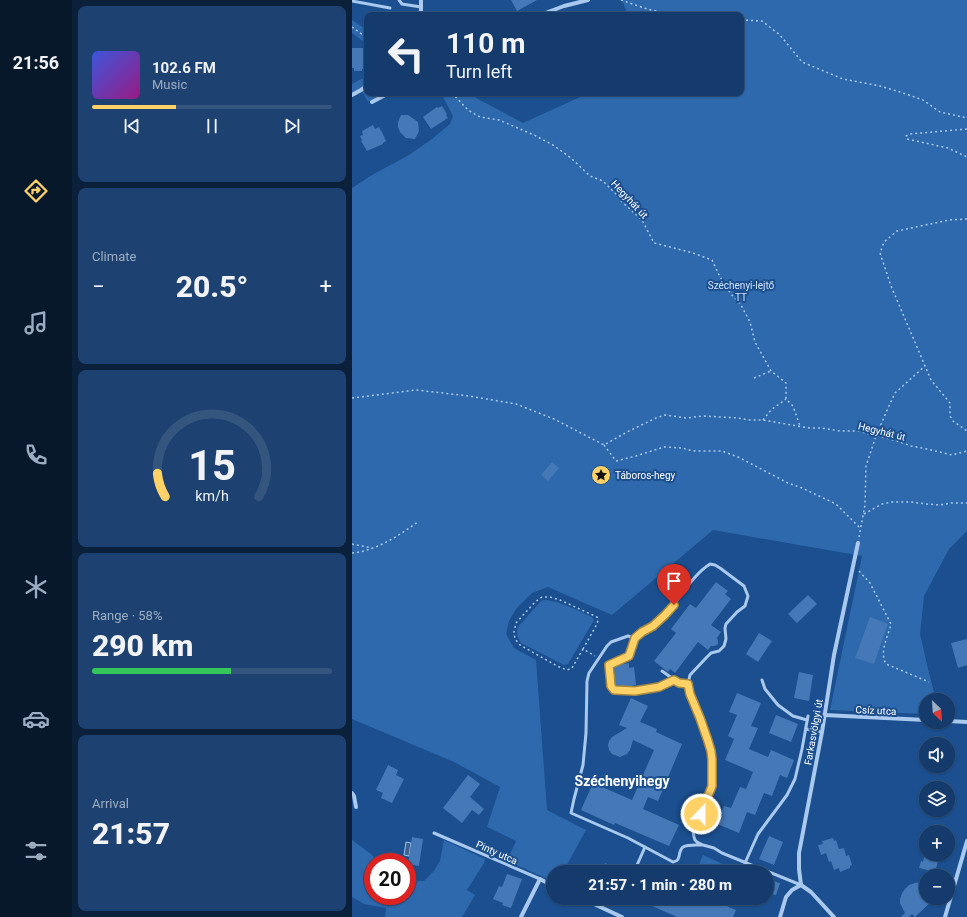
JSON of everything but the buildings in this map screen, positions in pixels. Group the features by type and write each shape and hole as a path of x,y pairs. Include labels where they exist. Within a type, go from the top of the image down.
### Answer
{"street":[{"path":"420,12 421,0"},
{"path":"548,12 588,0"},
{"path":"352,95 364,88"},
{"path":"372,102 383,96"},
{"name":"Farkasvölgyi út","path":"801,885 798,869 799,852 822,732 834,655 858,543"},
{"name":"Csíz utca","path":"824,715 919,720"},
{"path":"955,721 967,722"},
{"path":"352,793 356,807"},
{"path":"945,917 967,841"},
{"path":"521,917 540,879"},
{"name":"Pinty utca","path":"540,879 546,882"},
{"path":"780,917 786,897 792,890 801,885 811,892 834,917"},
{"path":"595,905 622,917"}],"lane":[{"path":"399,0 402,4 421,7"},
{"path":"352,1 390,8"},
{"path":"674,680 659,687 635,691 614,690 611,686 609,665 629,656 635,638 653,626 665,615 700,572 710,564 715,565 744,586 748,596 745,606 726,624 726,639 724,646 719,650 711,652 690,675 688,684 690,694 708,741 712,759 712,786 693,831 695,840 703,845"},
{"path":"635,638 628,636 606,646 589,673 587,681 586,733 583,765 572,813 628,838 668,860 675,862 683,848 688,845 703,845 714,848 745,863 801,885"},
{"path":"662,671 679,683 688,684"},
{"path":"762,680 765,689 778,705 792,716 807,720"},
{"path":"745,863 758,834 787,795 795,779 808,716"},
{"path":"806,729 822,732"},
{"name":"Pinty utca","path":"434,833 540,879"},
{"path":"637,865 645,847"}],"path":[{"path":"621,0 647,9 662,12"},
{"path":"744,20 762,21 780,35 802,62 843,79 880,86 900,92 923,100 940,112 967,118"},
{"path":"352,27 364,36"},
{"name":"Hegyhát út","path":"455,96 468,110 480,117 500,120 534,135 552,145 571,158 590,176 603,181 620,200 642,220 654,243 693,253 712,260 720,277 731,294 741,305 750,322 755,342 771,371 786,383 786,399 793,406 800,426 840,431 858,431 911,446 952,455 967,451"},
{"path":"967,129 910,134 906,136 906,139 948,148 967,157"},
{"path":"967,219 949,220 897,231 884,242 880,254 891,286 931,380 950,403 950,416 953,421 967,431"},
{"path":"858,543 865,505 866,466 876,436 895,393 925,366"},
{"path":"754,378 771,371"},
{"path":"352,398 416,390 469,396 516,404 554,419 604,445 616,461 664,447 683,448 696,451 722,451 738,457 788,483 836,504 860,528"},
{"path":"764,420 771,410 786,399"},
{"path":"604,445 656,418 665,415 686,418 703,416 764,420 800,426"},
{"path":"863,514 882,504 892,502 940,505 967,503"},
{"path":"352,553 372,548 404,531 418,521"},
{"path":"352,544 372,548"},
{"path":"853,565 870,583 891,624 882,653 886,664 929,682"},
{"path":"550,597 560,600 597,617 597,624 583,649 572,668 567,670 520,646 515,639 514,632 516,623 534,602 542,598 550,597"},
{"path":"583,649 598,658"}],"green space":[{"name":"Széchenyi-lejtő TT","path":"622,0 967,0 967,531 949,549 924,596 920,634 934,693 919,693 919,714 830,710 862,556 713,530 612,615 548,587 532,593 516,609 509,621 506,634 514,648 536,660 547,810 586,830 567,865 546,865 546,878 507,861 516,841 487,827 500,787 454,762 352,719 352,188 372,175 409,155 450,124 453,116 443,96 473,96 523,123 582,96 744,96 744,12 627,12"},
{"path":"352,20 364,28 364,42 352,33"},
{"path":"364,78 364,86 352,93 352,84"},
{"path":"365,96 379,96 368,102"},
{"path":"543,600 549,600 568,606 592,617 594,620 568,664 564,665 521,643 518,637 518,627"},
{"path":"352,840 370,853 364,853 364,904 352,897"},
{"path":"444,840 485,859 467,890 475,895 462,917 385,917 386,908 370,905 416,905 416,881 424,881 434,871 440,861"},
{"path":"703,855 725,865 699,865"}],"shaded area":[{"path":"406,842 411,843 409,853 404,853"}],"place":[{"name":"Táboros-hegy","path":"601,475"}],"district":[{"name":"Széchenyihegy","path":"622,781"}],"route":[{"path":"674,605 653,626 635,638 629,656 609,665 611,686 614,690 635,691 659,687 674,680 679,683 688,684 690,694 708,741 712,759 712,786 701,814"}]}
